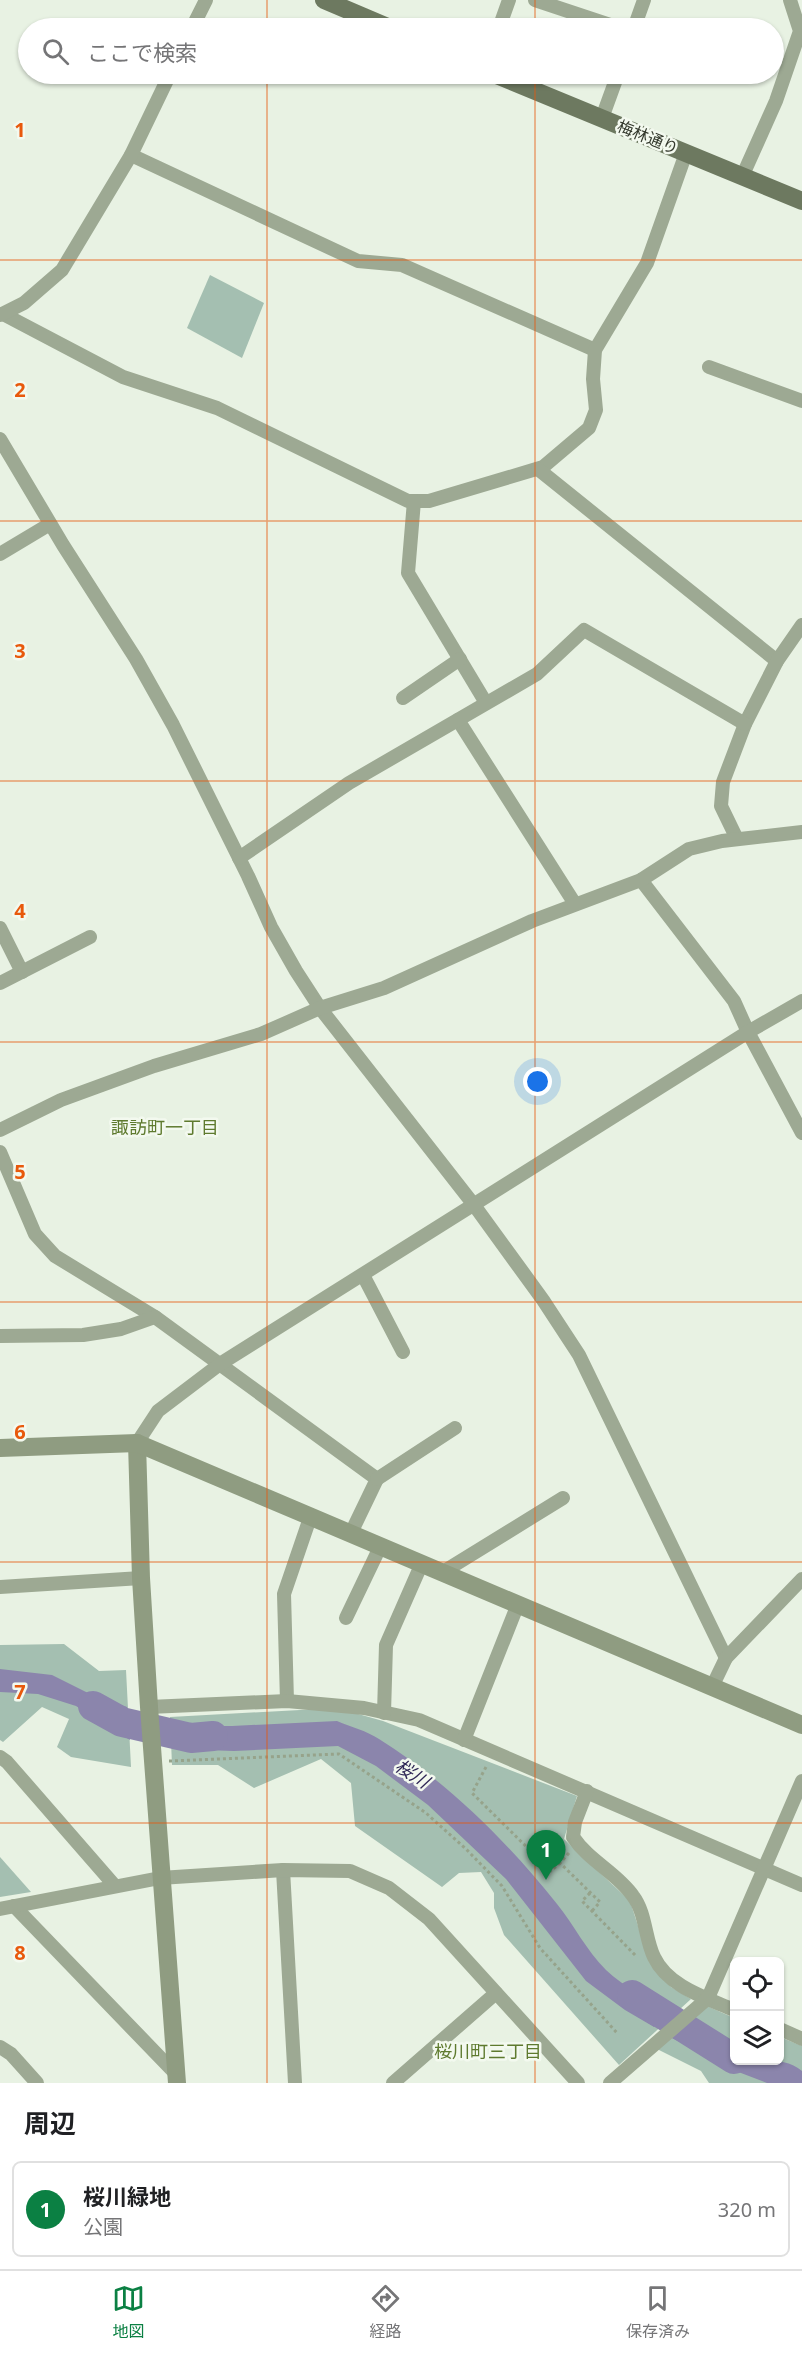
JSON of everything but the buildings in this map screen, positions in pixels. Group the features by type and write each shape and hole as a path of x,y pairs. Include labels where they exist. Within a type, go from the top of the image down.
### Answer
{"main road":[{"path":"324,0 366,18"},
{"name":"梅林通り","path":"519,84 802,201"}],"street":[{"path":"197,18 206,0"},
{"path":"503,18 509,0"},
{"path":"535,0 589,18"},
{"path":"638,18 644,0"},
{"path":"784,78 800,31 790,0"},
{"path":"1,314 24,303 62,270 131,155 165,84"},
{"path":"602,118 614,84"},
{"path":"742,177 782,84"},
{"path":"1,314 123,377 217,408 408,501 429,501 543,467 589,428 596,410 593,379 595,350 648,263 686,153"},
{"path":"131,155 358,261 402,265 595,350"},
{"path":"708,367 802,401"},
{"path":"0,439 50,524 136,659 239,858 271,927 320,1008 474,1205 543,1300 579,1355 726,1658"},
{"path":"538,469 777,661"},
{"path":"414,501 408,573 486,703"},
{"path":"0,554 50,524"},
{"path":"737,839 721,806 723,782 745,724 777,661 802,625"},
{"path":"239,858 349,783 537,674 584,630 745,724"},
{"path":"403,698 459,659"},
{"path":"458,720 575,904"},
{"path":"0,1130 71,1096 154,1066 261,1034 320,1008 384,988 532,921 641,880 689,849 737,839 784,836 802,832"},
{"path":"641,880 735,1001 748,1032 802,1133"},
{"path":"0,928 22,972"},
{"path":"0,983 90,937"},
{"path":"176,2078 149,1710 141,1578 137,1443 158,1411 220,1364 748,1032 802,1001"},
{"path":"0,1152 35,1234 55,1256 155,1317 377,1479"},
{"path":"363,1275 403,1352"},
{"path":"0,1336 83,1335 121,1329 155,1317"},
{"path":"351,1533 377,1479 455,1428"},
{"path":"0,1448 137,1443 802,1725"},
{"path":"443,1572 563,1498"},
{"path":"287,1701 284,1594 311,1515"},
{"path":"346,1618 381,1545"},
{"path":"384,1713 386,1645 422,1563"},
{"path":"0,1587 141,1578"},
{"path":"712,1687 726,1658 802,1579"},
{"path":"464,1740 518,1604"},
{"path":"149,1710 287,1701 364,1708 419,1720 802,1885"},
{"path":"0,1756 115,1886"},
{"path":"610,2083 708,1998 802,1782"},
{"path":"587,1791 575,1822 573,1838 633,1896 654,1957 673,1981 730,2008"},
{"path":"7,1908 160,1878 283,1870 350,1871 389,1888 429,1919 578,2083"},
{"path":"283,1870 295,2083"},
{"path":"7,1908 176,2078"},
{"path":"393,2083 496,1994"},
{"path":"784,2031 802,2039"},
{"path":"0,2047 11,2054 37,2083"}],"path":[{"path":"152,1758 339,1754 426,1813 466,1849 502,1886 540,1948 618,2034"},
{"path":"496,1771 485,1766 472,1793 551,1871 578,1845"},
{"path":"560,1863 600,1902 592,1911"},
{"path":"590,1893 582,1901 645,1965 654,1957"}],"green space":[{"path":"210,275 264,303 242,358 187,328"},
{"path":"64,1644 99,1671 126,1670 131,1767 71,1757 57,1747 69,1719 42,1707 3,1742 0,1740 0,1645"},
{"path":"337,1708 383,1721 577,1796 564,1839 630,1901 650,1963 671,1987 691,1999 619,2065 504,1935 494,1908 494,1893 481,1872 459,1873 442,1887 355,1826 351,1783 321,1759 254,1788 218,1765 172,1765 170,1717"},
{"path":"0,1857 31,1892 0,1897"},
{"path":"707,2006 730,2016 730,2065 784,2065 784,2039 802,2046 802,2083 709,2083 701,2071 657,2049"}],"water":[{"path":"0,1669 52,1675 98,1698 127,1707 130,1740 76,1706 38,1694 0,1692"},
{"path":"337,1721 379,1739 452,1793 518,1858 563,1912 606,1970 671,2013 654,2027 625,2010 586,1981 506,1879 428,1805 376,1766 338,1746 234,1751 175,1749 171,1726 232,1726"},
{"path":"689,2023 730,2046 730,2065 784,2065 784,2062 787,2063 802,2071 802,2083 767,2083 741,2073 672,2038"}],"waterway":[{"name":"桜川","path":"93,1706 122,1722 191,1738 213,1736"},
{"name":"桜川","path":"632,1995 730,2056"}],"place":[{"name":"桜川緑地","path":"546,1880"}],"district":[{"name":"諏訪町一丁目","path":"165,1128"},
{"name":"桜川町三丁目","path":"488,2052"}]}
